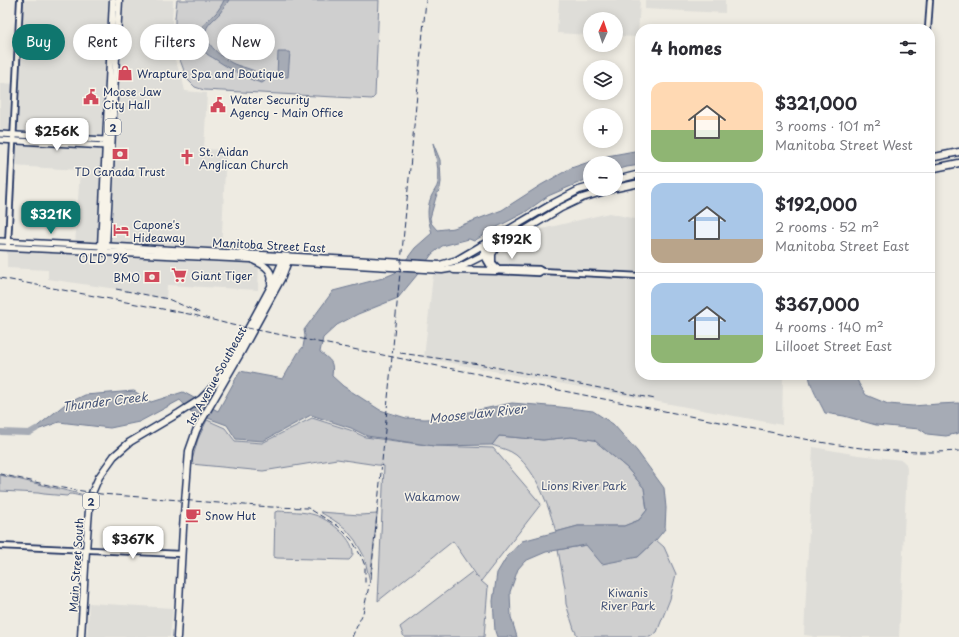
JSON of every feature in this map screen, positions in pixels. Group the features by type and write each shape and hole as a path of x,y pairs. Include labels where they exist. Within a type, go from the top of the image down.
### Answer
{"main road":[{"name":"2","path":"103,252 113,0"},
{"name":"2","path":"108,143 119,0"},
{"path":"0,134 108,143"},
{"path":"0,140 108,143"},
{"path":"935,157 959,152"},
{"path":"935,168 959,163"},
{"path":"623,178 635,175"},
{"path":"623,187 635,184"},
{"path":"435,268 457,260 554,203 583,189"},
{"path":"442,270 460,266 485,255 561,208 589,196"},
{"path":"0,241 104,246"},
{"name":"Manitoba Street East","path":"104,246 435,268"},
{"path":"0,247 103,252"},
{"path":"492,262 492,254 495,249"},
{"name":"Manitoba Street East","path":"103,252 198,257 285,259 302,262 391,265"},
{"path":"252,259 270,270 272,280 269,289"},
{"name":"1st Avenue Southeast","path":"177,637 181,554 189,451 200,423 282,277 285,259"},
{"name":"1st Avenue Southeast","path":"228,366 285,259"},
{"path":"284,270 302,262"},
{"path":"435,268 442,270 496,271"},
{"name":"Main Street South","path":"81,637 89,510 92,493 99,477 114,456 130,442 207,393 228,366"}],"street":[{"path":"7,248 20,0"},
{"path":"928,24 930,0"},
{"path":"481,245 490,266 496,271 539,273 542,271"},
{"path":"485,255 498,268 539,269 542,271 635,276"},
{"path":"0,546 181,554"}],"shaded area":[{"path":"20,0 113,0 112,24 73,24 73,60 110,60 101,246 75,245 80,170 12,166 13,135 0,134 0,83 16,84 17,60 65,60 65,24 19,24"},
{"path":"119,0 173,0 172,24 140,24 140,60 175,60 185,91 207,93 204,149 226,150 221,253 106,246 116,60 132,60 132,24 118,24"},
{"path":"559,0 640,0 639,24 635,24 635,37 623,36 623,12 583,12 583,35 557,33"},
{"path":"645,0 725,0 725,13 645,9"},
{"path":"609,213 635,219 635,380 783,380 782,425 424,358 433,275 478,266 538,230"},
{"path":"7,248 252,259 259,263 258,290 167,285 166,299 116,289 48,279 48,270 7,268"},
{"path":"813,447 858,455 902,460 906,464 907,469 899,637 813,637 804,635"},
{"path":"89,603 173,608 170,637 87,637"}],"green space":[{"path":"177,0 379,0 375,96 372,99 204,90 195,87 187,79 180,60 209,60 209,24 175,24"},
{"name":"Wakamow","path":"312,418 350,430 365,437 434,446 493,448 541,504 481,581 488,587 484,637 404,637 400,627 472,572 479,579 453,541 378,601 384,466 337,459 263,471 191,464 198,439 207,420 225,428 235,441 262,443"},
{"name":"Lions River Park","path":"499,436 543,440 571,437 594,440 627,468 644,488 647,510 639,520 624,526 578,526 556,532 546,501 530,471 514,453 492,445"},
{"path":"0,475 89,496 84,497 69,494 67,496 0,491"},
{"path":"275,512 301,512 326,520 338,529 348,540 352,546 352,556 349,560 274,557"},
{"path":"320,512 360,515 377,514 370,582 364,556 355,540 345,528"},
{"name":"Kiwanis River Park","path":"656,540 664,547 676,574 670,599 657,632 650,637 578,637 566,604 565,588 558,550 586,545 638,557"}],"water":[{"path":"224,0 229,0 220,13 209,24 204,24 216,13"},
{"path":"209,42 217,52 217,60 228,60 252,70 260,74 265,81 262,83 250,79 231,69 209,55"},
{"path":"278,52 290,52 288,77 277,76"},
{"name":"Moose Jaw River","path":"433,143 440,160 441,182 430,218 431,223 437,230 454,228 502,210 541,185 571,168 583,164 583,181 548,196 524,213 474,241 469,239 442,246 432,254 398,298 358,314 337,325 323,338 320,352 327,357 332,364 332,376 343,386 380,410 406,418 448,418 464,413 512,403 593,411 613,424 637,451 664,488 666,508 665,529 638,557 602,564 586,545 546,552 525,561 518,569 510,592 511,617 517,637 497,637 495,631 493,601 497,573 506,558 522,541 578,526 624,526 639,520 647,510 644,488 627,468 594,440 571,437 543,440 499,436 492,445 434,446 367,436 351,428 311,415 263,441 236,439 227,425 191,412 180,400 139,422 110,428 59,422 29,433 64,405 85,395 134,391 151,402 183,392 218,411 240,371 283,379 303,347 305,336 304,330 333,291 383,278 397,272 415,248 432,233 428,206 438,183"},
{"path":"635,151 635,166 623,168 623,156 607,156"},
{"path":"810,380 857,380 866,395 888,404 913,406 959,403 959,433 946,436 927,434 920,429 876,425 844,416 825,413 813,390"}],"waterway":[{"name":"Thunder Creek","path":"0,432 29,433 36,429"}],"railway":[{"path":"352,637 363,613 371,577 426,0"},
{"path":"0,278 194,315 232,325 820,442 890,451 959,451"},
{"path":"116,289 168,299 200,313"},
{"path":"400,353 479,364 655,399"},
{"path":"0,474 57,487 101,494 271,507 308,508 338,526 352,540 365,566 365,583"}],"place":[{"name":"Wrapture Spa and Boutique","path":"125,73"},
{"name":"Moose Jaw City Hall","path":"91,97"},
{"name":"Water Security Agency - Main Office","path":"218,105"},
{"name":"TD Canada Trust","path":"120,154"},
{"name":"St. Aidan Anglican Church","path":"187,157"},
{"name":"Capone's Hideaway","path":"121,230"},
{"name":"Giant Tiger","path":"179,275"},
{"name":"BMO","path":"152,277"},
{"name":"Snow Hut","path":"193,515"}],"district":[{"name":"OLD 96","path":"104,258"}]}
